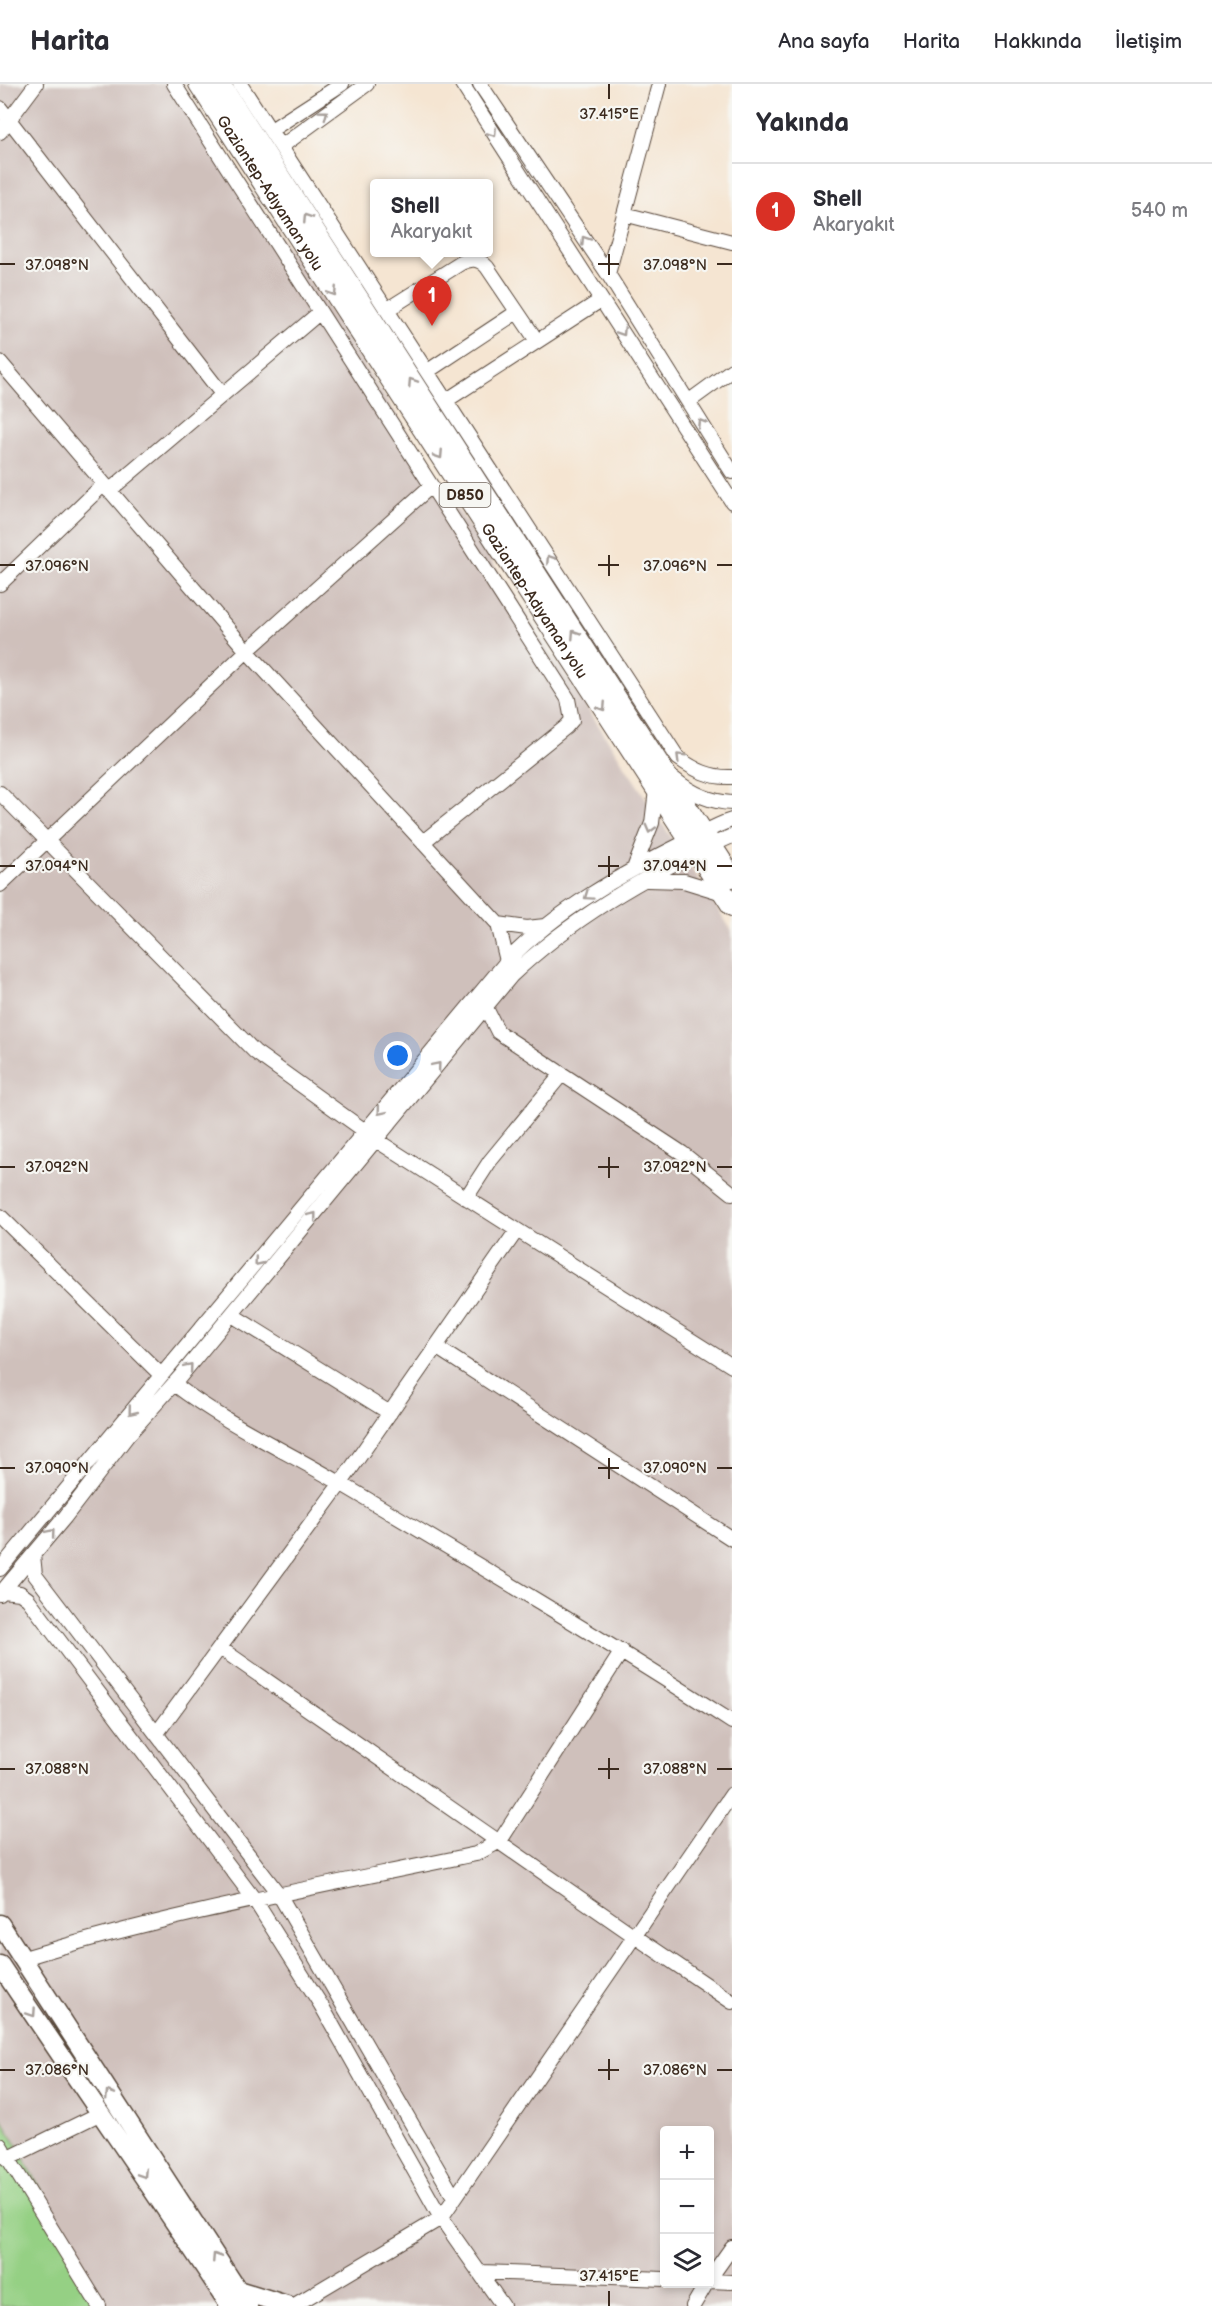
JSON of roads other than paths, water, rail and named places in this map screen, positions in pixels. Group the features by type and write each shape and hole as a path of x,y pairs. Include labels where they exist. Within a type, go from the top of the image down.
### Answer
{"highway":[{"name":"Gaziantep-Adıyaman yolu","path":"199,84 656,790 700,842"},
{"name":"Gaziantep-Adıyaman yolu","path":"220,84 661,767 729,892"}],"main road":[{"path":"0,1924 234,2298 291,2306"},
{"path":"0,1965 99,2114 130,2153 234,2298 248,2306"}],"street":[{"path":"0,132 36,84"},
{"path":"174,84 568,699 572,720 423,842"},
{"path":"240,84 678,758 693,769 715,777 732,777"},
{"path":"271,130 342,84"},
{"path":"282,146 367,84"},
{"path":"462,84 732,502"},
{"path":"480,84 608,274 732,472"},
{"path":"608,274 659,84"},
{"path":"0,108 222,394"},
{"path":"624,214 732,242"},
{"path":"388,309 461,263 475,259 483,262 487,267 537,341"},
{"path":"447,400 601,300"},
{"path":"428,371 517,312"},
{"path":"0,584 107,487 319,313"},
{"path":"0,362 247,651 498,924 507,962"},
{"path":"688,402 732,370"},
{"path":"0,885 247,651 431,486"},
{"path":"661,767 687,789 708,799 732,803"},
{"path":"635,866 652,823 656,790"},
{"path":"0,793 255,1052 370,1136 732,1366"},
{"path":"1,1565 243,1280 486,1008 511,976 560,934 647,880 732,820"},
{"path":"1,1592 128,1435 232,1315 507,962 531,937 635,866 700,842 732,836"},
{"path":"647,880 684,881 729,892"},
{"path":"498,924 527,928 547,926"},
{"path":"486,1008 498,1032 682,1153 732,1193"},
{"path":"466,1197 490,1161 561,1075"},
{"path":"0,1216 161,1375"},
{"path":"158,1733 341,1483 517,1230"},
{"path":"232,1315 390,1413"},
{"path":"436,1347 732,1539"},
{"path":"174,1384 200,1404 341,1483 622,1651 732,1722"},
{"path":"33,1555 35,1575 158,1733 280,1896 454,2197"},
{"path":"1,1592 20,1593 28,1599 254,1899 321,2005 441,2218 503,2306"},
{"path":"220,1647 732,2002"},
{"path":"21,1959 72,1943 254,1899 280,1896 476,1854 500,1841 622,1651"},
{"path":"291,2306 441,2218 633,1935 732,1794"},
{"path":"7,2159 99,2114"},
{"path":"0,2145 99,2306"},
{"path":"714,2273 732,2247"},
{"path":"481,2272 660,2279"},
{"path":"714,2280 732,2282"},
{"path":"693,2306 703,2288"}],"place":[{"name":"Shell","path":"432,326"}]}
